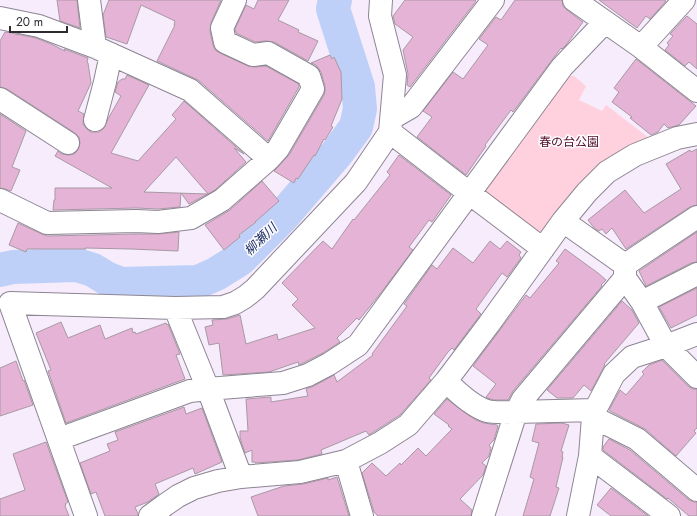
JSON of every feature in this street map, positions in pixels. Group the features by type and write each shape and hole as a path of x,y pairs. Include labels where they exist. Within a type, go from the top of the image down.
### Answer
{"street":[{"path":"89,0 103,51 105,82 95,120"},
{"path":"0,200 48,223 158,222 191,218 222,200 269,159 278,149 313,89 309,76 268,54 253,55 225,42 222,28 235,0"},
{"path":"381,0 380,16 395,75 391,125"},
{"path":"86,516 10,303 175,308 223,306 235,303 246,297 356,182 391,125 411,107 493,0"},
{"path":"574,0 641,47 697,91"},
{"path":"641,47 684,0"},
{"path":"0,18 39,26 103,51 190,90 269,159"},
{"path":"59,440 190,391 208,388 283,383 308,375 329,364 358,345 562,67 605,22"},
{"path":"0,99 68,144"},
{"path":"391,125 469,193 543,249"},
{"path":"150,516 178,496 194,488 218,481 241,477 300,472 346,461 380,443 408,425 446,381 489,324 563,220 587,192 607,172 635,155 677,138 697,134"},
{"path":"483,516 516,412 523,399 625,271 697,217"},
{"path":"563,220 625,271 666,346 697,376"},
{"path":"642,302 697,274"},
{"path":"175,308 208,388 241,477"},
{"path":"578,516 590,456 594,414 614,374 632,357 697,334"},
{"path":"446,381 475,404 488,412 594,414 637,439 697,490"},
{"path":"590,456 669,516"},
{"path":"346,461 362,516"}],"green space":[{"name":"春の台公園","path":"569,76 574,76 586,86 579,100 602,111 606,105 649,138 546,231 540,233 484,193 484,186"}],"building":[{"path":"57,0 77,0 80,28 60,21"},
{"path":"109,0 221,0 211,23 210,31 215,50 248,66 266,66 299,84 299,87 268,141 198,80 157,61 175,25 175,21 141,5 127,44 106,37 103,15"},
{"path":"258,0 289,0 278,20 299,30 298,32 318,41 308,61 274,42 255,42 236,33 235,29 246,5 254,9"},
{"path":"405,0 476,1 410,87 407,85 408,74 403,50 413,37 395,24 393,16"},
{"path":"515,0 562,0 563,6 583,22 566,45 562,49 561,48 513,112 511,110 485,145 486,146 466,175 417,137 432,117 423,111 453,72 463,79 488,45 479,39 496,17 501,20"},
{"path":"599,0 666,1 650,19 646,16 637,28"},
{"path":"687,16 697,24 697,69 689,62 685,66 665,50 669,45 667,43 673,36 670,34"},
{"path":"5,32 13,33 36,38 65,51 64,49 88,58 87,62 91,83 78,111 84,114 83,124 91,132 99,132 104,128 121,96 115,92 118,82 125,79 127,75 149,85 111,153 138,161 176,119 172,115 184,101 244,154 234,148 246,162 215,190 208,194 176,157 144,192 181,193 180,207 158,209 136,208 53,210 55,188 112,188 55,156 58,151 62,154 68,155 74,154 78,150 80,143 79,137 75,133 7,89 0,87 0,41"},
{"path":"330,55 332,59 334,57 341,72 342,99 331,126 333,127 325,140 324,139 315,156 314,155 298,179 296,178 294,183 274,171 289,155 324,95 325,86 321,72 316,65 311,63"},
{"path":"636,59 696,106 679,125 668,128 664,124 658,132 651,135 630,118 632,117 612,102 619,92 614,88"},
{"path":"0,114 26,131 12,167 20,170 11,191 0,188"},
{"path":"697,149 697,205 690,207 626,249 612,228 606,234 602,229 599,231 595,229 588,220 625,190 644,213 681,189 666,164 690,150 691,152"},
{"path":"399,155 451,195 432,222 429,220 409,247 413,250 380,294 359,320 357,318 337,338 340,342 323,353 299,365 298,362 269,372 223,375 219,343 209,345 205,327 213,325 212,320 227,319 240,315 246,344 277,334 278,340 315,328 292,305 298,299 282,283 323,241 332,249 353,219 354,220 390,175 387,172"},
{"path":"262,181 279,201 239,235 240,237 224,250 205,225 230,210"},
{"path":"181,193 208,194 189,204"},
{"path":"18,223 47,236 158,234 179,232 178,251 85,248 86,249 27,249 26,252 9,245"},
{"path":"697,232 697,262 691,263 646,286 639,271"},
{"path":"490,241 500,249 507,241 521,252 519,255 521,258 507,277 502,273 476,309 481,314 454,350 452,348 448,352 429,378 431,380 400,415 369,435 366,431 321,450 322,454 298,460 252,462 252,450 245,453 240,438 240,431 248,431 246,399 271,397 271,402 308,396 306,389 334,375 337,382 373,355 372,354 407,306 404,304 432,265 437,269 453,248 473,263"},
{"path":"565,249 606,280 513,391 508,400 494,400 487,398 486,397 496,384 473,366 526,295 530,298 559,263 556,261"},
{"path":"697,288 697,315 671,328 659,307"},
{"path":"622,301 632,310 639,323 604,364 605,365 591,391 584,385 573,398 557,398 547,390"},
{"path":"61,322 68,338 100,325 105,339 132,328 133,333 135,332 136,334 166,323 167,325 168,324 180,354 176,355 185,379 66,423 48,371 51,370 36,333"},
{"path":"662,360 688,386 693,389 697,389 697,428 694,431 696,433 676,456 645,429 609,410 620,390 626,395 644,374 642,372 649,365"},
{"path":"16,361 33,405 0,416 0,368"},
{"path":"447,399 476,420 498,426 494,440 489,445 491,448 489,456 482,463 486,466 483,475 460,499 472,510 471,516 378,516 374,512 362,473 372,463 386,476 400,463 401,465 418,448 426,456 452,429 434,414"},
{"path":"184,407 186,414 202,408 222,462 195,474 193,468 155,484 159,494 148,502 135,507 138,516 105,516 96,492 91,494 80,463 110,451 107,444 118,440 115,432"},
{"path":"562,423 569,425 561,451 563,452 563,457 556,487 559,488 550,516 523,516 534,479 530,477 539,443 532,441 536,424"},
{"path":"609,439 630,450 689,500 697,502 697,516 689,516 668,498 667,499 603,450 603,447"},
{"path":"46,442 68,502 65,506 69,516 0,516 0,499 25,490 13,454"},
{"path":"337,477 349,516 258,516 251,497 284,486 303,484 328,478 328,480"},
{"path":"611,488 648,516 611,516 597,505"}],"waterway":[{"name":"柳瀬川","path":"0,270 13,267 77,265 93,270 106,278 121,284 198,282 216,274 240,259 282,217 337,153 356,127 360,109 358,87 333,9 335,0"}]}
